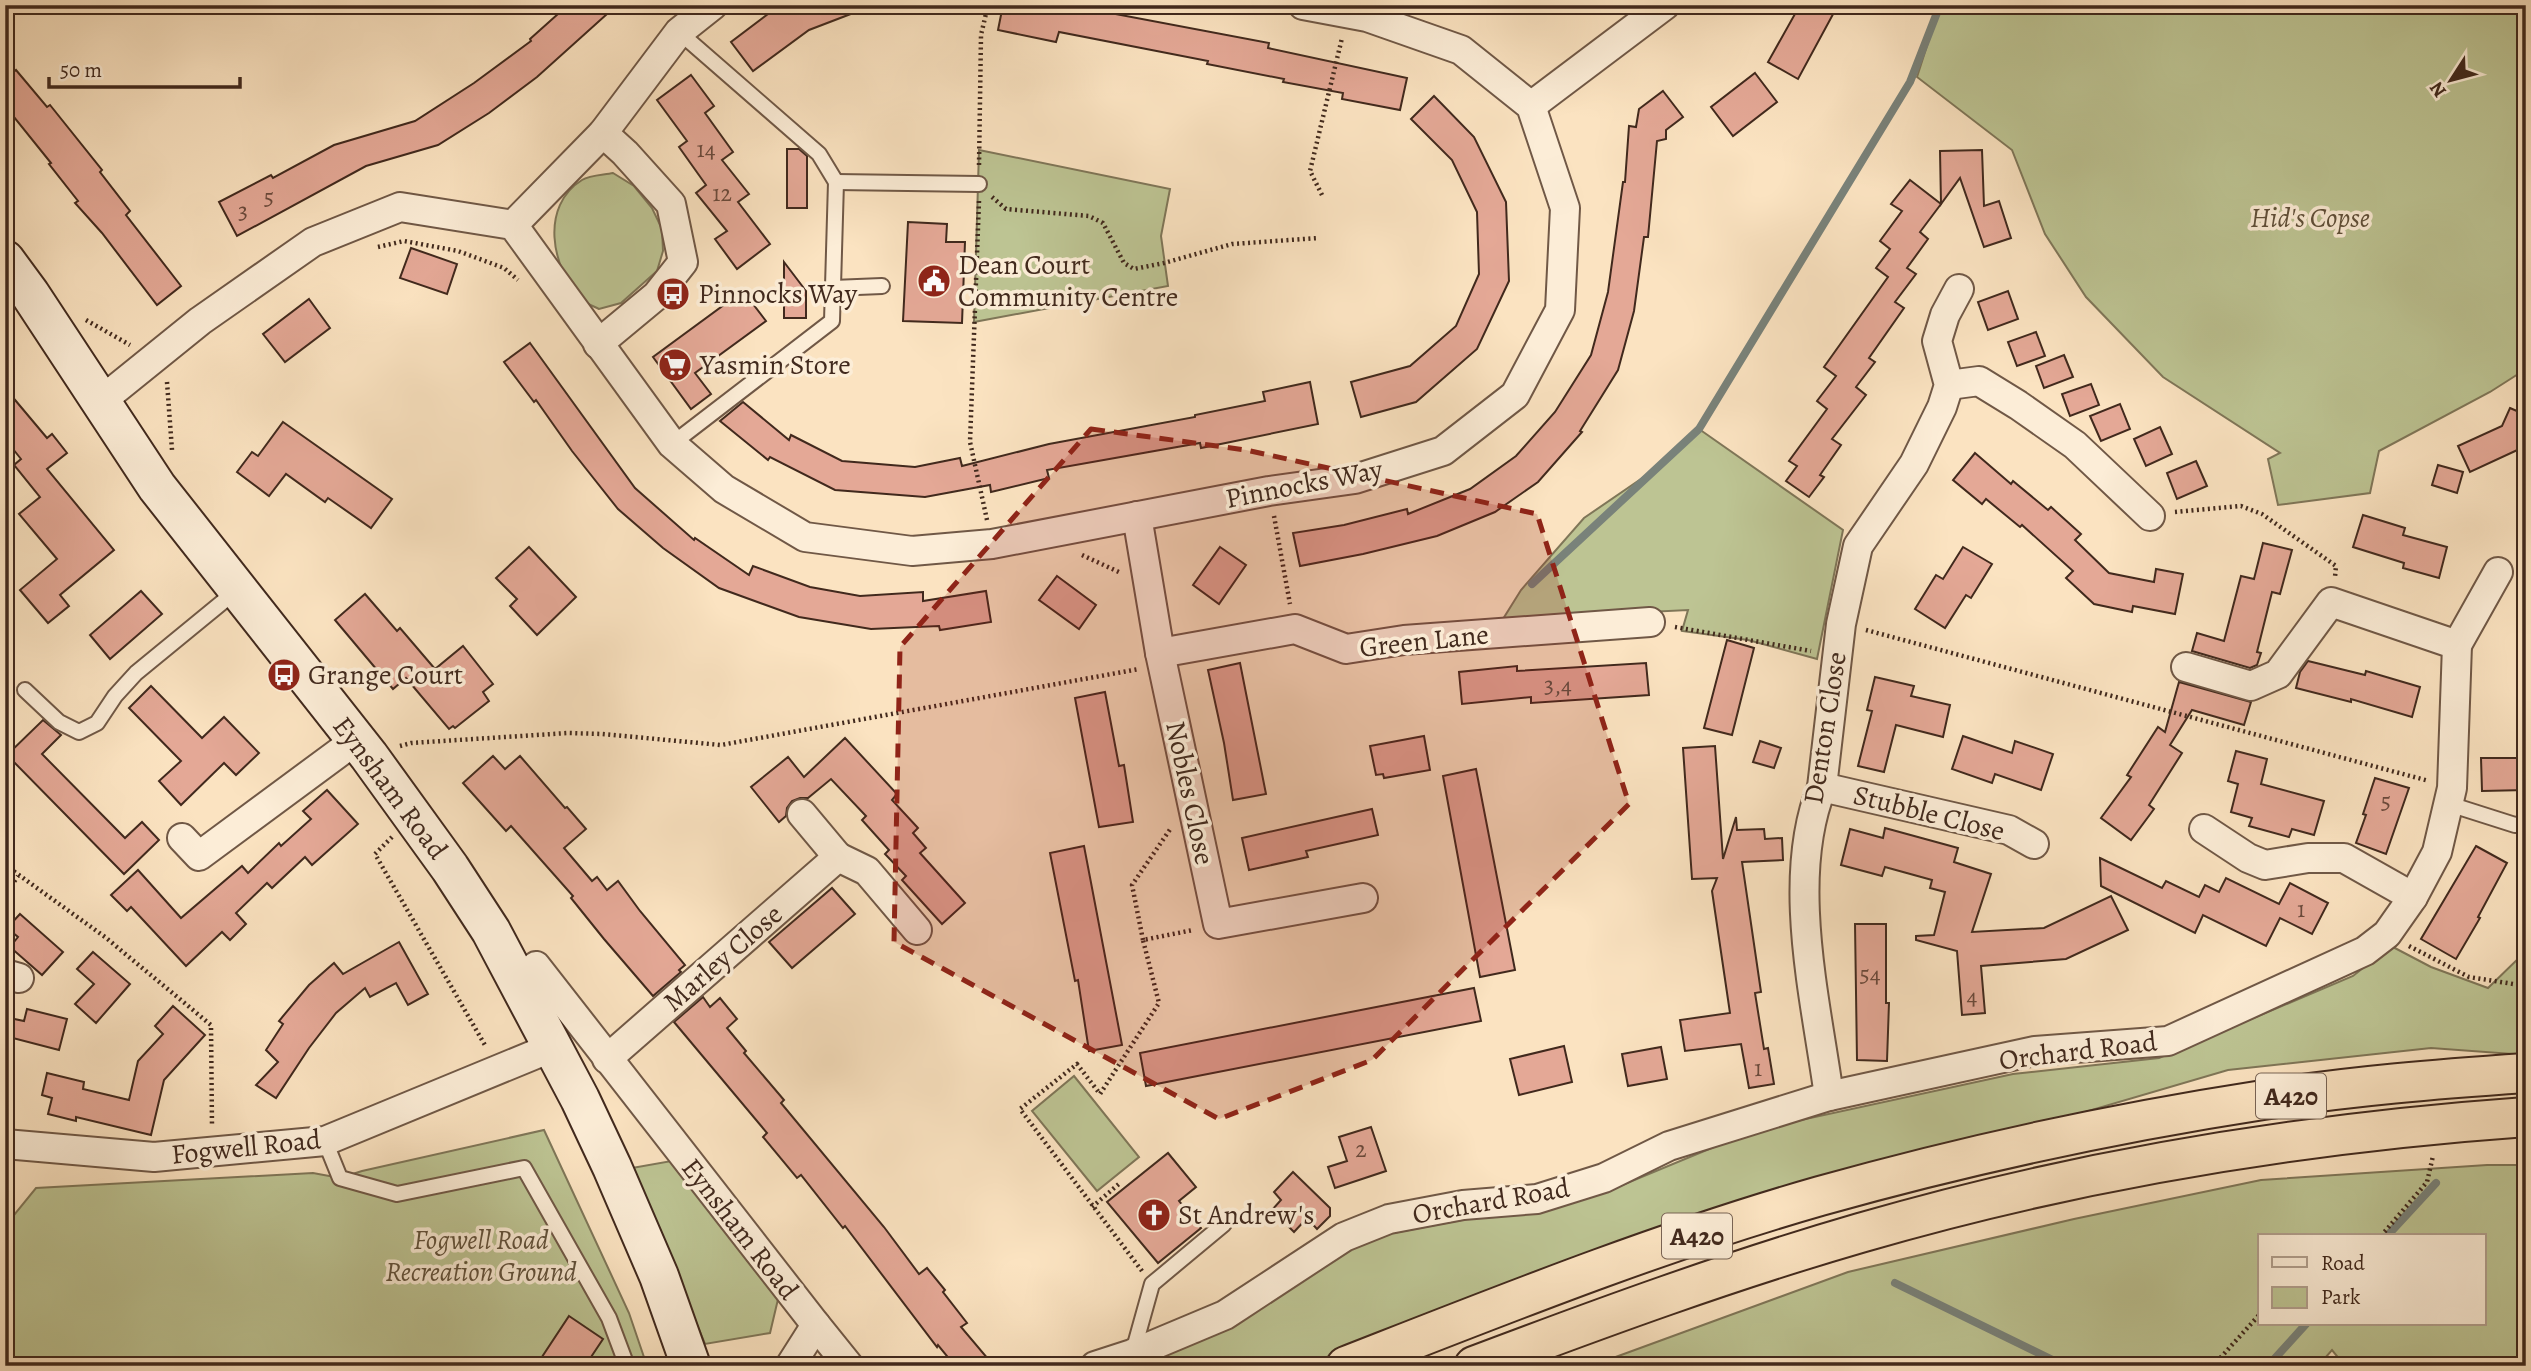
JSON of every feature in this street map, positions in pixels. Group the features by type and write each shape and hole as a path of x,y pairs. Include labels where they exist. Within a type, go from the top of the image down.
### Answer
{"highway":[{"name":"A420","path":"1346,1366 1592,1272 1679,1242 1818,1197 1934,1166 2058,1136 2265,1099 2404,1082 2526,1073"},
{"name":"A420","path":"1474,1366 1659,1297 1765,1262 1863,1232 2086,1177 2261,1147 2382,1130 2526,1116"}],"main road":[{"name":"Eynsham Road","path":"5,260 157,487 363,748 491,931 586,1110 634,1215 691,1366"}],"street":[{"path":"101,401 200,321 313,242 400,207 513,225 603,133 679,32 713,5"},
{"path":"1303,5 1367,17 1461,50 1531,106 1665,5"},
{"name":"Pinnocks Way","path":"513,225 672,444 724,489 805,537 912,551 992,544 1269,491 1355,479 1443,451 1515,395 1560,310 1565,208 1531,106"},
{"path":"598,344 657,295 683,262 671,204 603,133"},
{"path":"1959,289 1945,315 1937,341 1949,384 1979,382 2018,405 2075,445 2150,516"},
{"name":"Denton Close","path":"1829,1096 1804,916 1805,863 1812,812 1822,787 1841,624 1858,546 1914,464 1934,427 1949,384"},
{"name":"Nobles Close","path":"1137,516 1160,653 1218,924"},
{"path":"2186,667 2251,686 2278,674 2331,602 2457,645 2498,572"},
{"name":"Green Lane","path":"1295,629 1346,649 1404,640 1650,622"},
{"path":"1160,653 1295,629"},
{"name":"Orchard Road","path":"1095,1366 1132,1354 1225,1315 1344,1237 1389,1219 1463,1205 1536,1199 1604,1178 1669,1146 1829,1096 2035,1051 2168,1041 2365,951 2387,934 2413,897 2437,852 2451,796 2457,645"},
{"path":"182,838 199,856 363,748"},
{"name":"Stubble Close","path":"1822,787 2009,830 2034,844"},
{"path":"802,814 838,857 867,871 917,930"},
{"path":"2204,829 2248,858 2265,865 2308,858 2344,858 2413,897"},
{"name":"Marley Close","path":"607,1059 838,857"},
{"path":"1218,924 1363,898"},
{"name":"Eynsham Road","path":"536,966 849,1366"},
{"name":"Fogwell Road","path":"7,1152 154,1157 325,1141 553,1047"},
{"name":"Eynsham Road","path":"790,1366 816,1325"}],"lane":[{"path":"672,444 832,321 836,182 819,154 679,32"},
{"path":"836,182 979,184"},
{"path":"833,288 882,286"},
{"path":"25,690 60,722 79,732 97,723 115,696 136,673 237,590"},
{"path":"2451,796 2515,825 2526,824"},
{"path":"325,1141 340,1178 397,1195 524,1168 609,1318 627,1366"},
{"path":"1132,1354 1152,1284 1224,1224"}],"path":[{"path":"988,5 981,35 970,442 992,544"},
{"path":"1322,195 1310,171 1348,13"},
{"path":"979,184 1006,209 1089,216 1103,223 1124,263 1134,269 1164,264 1232,244 1319,238"},
{"path":"377,247 404,241 458,251 504,268 521,282"},
{"path":"172,451 166,383 177,375"},
{"path":"1269,491 1295,629"},
{"path":"2150,516 2241,506 2262,514 2336,566 2331,602"},
{"path":"1081,554 1129,577"},
{"path":"1650,622 1837,656"},
{"path":"1841,624 2451,796"},
{"path":"363,748 568,733 722,745 1146,668 1160,653"},
{"path":"412,817 375,855 498,1069"},
{"path":"1152,1284 1020,1109 1077,1064 1100,1094 1160,1003 1132,886 1172,827"},
{"path":"5,865 105,937 211,1025 212,1153"},
{"path":"5,895 18,876"},
{"path":"1143,940 1218,924"},
{"path":"2387,934 2469,977 2526,986"},
{"path":"2383,1234 2427,1182 2433,1156 2445,1153"},
{"path":"1092,1207 1120,1183"},
{"path":"2213,1366 2258,1316"}],"highlighted area":[{"path":"1091,429 1246,450 1537,514 1629,804 1372,1060 1219,1119 894,942 900,647"}],"green space":[{"name":"Hid's Copse","path":"1940,5 2526,5 2526,369 2490,392 2379,451 2370,493 2278,505 2268,459 2280,453 2163,377 2086,297 2045,234 2012,150 1917,77"},
{"path":"979,150 1170,189 1161,236 1168,286 974,322"},
{"path":"613,173 634,186 652,208 662,229 663,251 657,271 621,303 599,309 581,299 563,271 554,237 555,221 560,205 569,191 582,180"},
{"path":"1699,429 1843,530 1817,659 1748,640 1682,631 1688,610 1503,619 1521,590 1584,518 1654,470"},
{"path":"2391,946 2431,967 2488,988 2526,951 2526,1055 2431,1048 2228,1070 2027,1129 1398,1329 1304,1366 1136,1366 1228,1329 1367,1238 1603,1193 1755,1130 2013,1074 2159,1058 2353,976"},
{"path":"1074,1076 1139,1157 1097,1191 1032,1111"},
{"name":"Fogwell Road Recreation Ground","path":"544,1130 629,1313 647,1366 5,1366 5,1226 36,1188 313,1173 340,1178"},
{"path":"677,1160 779,1295 770,1333 705,1344 632,1168"},
{"path":"2487,1165 2526,1165 2526,1366 2345,1366 2332,1350 2318,1366 1591,1366 1848,1272 2074,1219 2261,1180"}],"building":[{"path":"568,5 617,5 537,77 489,113 438,145 366,166 237,236 219,202 271,175 273,178 334,145 415,121 474,83 531,41 530,39"},
{"path":"780,5 869,7 809,30 753,71 731,42"},
{"path":"1003,5 1068,5 1269,43 1268,48 1407,78 1400,110 1342,99 1343,93 1207,64 1208,61 1059,32 1056,42 998,30"},
{"path":"1800,5 1838,5 1798,79 1768,62"},
{"path":"16,70 47,107 50,105 102,170 100,172 130,211 126,215 181,286 157,305 102,233 75,203 78,201 49,164 51,163 5,106 5,79"},
{"path":"1755,73 1777,102 1733,136 1711,107"},
{"path":"691,75 714,106 705,113 733,152 722,160 749,194 738,202 770,244 737,269 715,239 727,231 696,193 706,185 679,147 687,141 657,100"},
{"path":"1663,91 1683,117 1666,130 1666,139 1657,141 1648,237 1644,237 1634,311 1618,370 1580,431 1582,432 1538,482 1495,512 1437,536 1300,566 1293,533 1344,525 1407,509 1408,514 1470,489 1516,456 1555,412 1591,355 1608,292 1625,182 1629,126 1636,127 1639,109"},
{"path":"1434,96 1474,137 1506,202 1509,281 1477,349 1416,402 1361,417 1351,382 1410,366 1456,326 1479,274 1477,212 1452,160 1411,119"},
{"path":"787,149 799,149 807,156 807,208 787,208"},
{"path":"1982,150 1984,206 1999,201 2011,238 1984,247 1960,178 1941,204 1940,151"},
{"path":"1910,180 1941,204 1920,232 1928,239 1907,268 1916,274 1895,302 1904,308 1869,358 1875,362 1856,387 1866,395 1832,439 1841,445 1820,475 1824,477 1809,497 1786,481 1797,466 1789,461 1827,409 1817,401 1836,376 1824,367 1888,277 1876,268 1890,249 1880,241 1902,211 1891,204"},
{"name":"Dean Court Community Centre","path":"908,222 947,224 946,242 965,242 962,323 903,321"},
{"path":"411,248 457,264 447,294 400,278"},
{"path":"784,262 806,291 806,318 784,318"},
{"path":"743,291 766,321 695,373 711,394 691,409 653,357"},
{"path":"2008,291 2018,319 1988,330 1978,302"},
{"path":"309,299 330,328 285,362 263,334"},
{"path":"2036,332 2045,356 2017,366 2008,342"},
{"path":"530,343 635,488 694,540 695,538 749,575 753,566 810,587 860,596 923,592 923,601 986,591 991,622 940,630 939,626 871,629 799,617 719,588 663,548 618,509 536,400 534,402 504,362"},
{"path":"2064,355 2073,377 2044,388 2036,366"},
{"path":"1310,382 1318,424 1201,448 1200,443 1047,470 1049,478 991,492 990,485 925,497 835,490 770,457 768,460 720,421 743,402 789,440 791,435 842,461 915,467 960,458 962,466 1049,444 1265,401 1263,392"},
{"path":"2091,384 2099,405 2070,416 2062,394"},
{"path":"5,388 47,438 52,434 67,453 47,469 114,550 60,595 69,606 48,623 20,590 57,559 19,514 40,497 14,465 21,459 5,439"},
{"path":"2120,404 2130,429 2101,441 2090,416"},
{"path":"2510,408 2526,415 2526,446 2470,472 2458,446 2502,426"},
{"path":"283,422 392,499 371,528 328,498 325,502 286,474 269,496 237,472 252,452 258,456"},
{"path":"2160,427 2172,454 2146,466 2134,439"},
{"path":"1975,453 2011,484 2013,481 2048,510 2051,507 2081,534 2075,540 2109,573 2154,582 2156,569 2183,574 2175,614 2133,606 2132,612 2094,604 2066,578 2073,571 2022,525 2020,527 1986,499 1982,504 1953,480"},
{"path":"2196,461 2207,486 2177,499 2167,473"},
{"path":"2438,465 2463,472 2457,493 2432,485"},
{"path":"2363,515 2405,528 2403,535 2447,547 2439,578 2403,568 2404,563 2353,547"},
{"path":"2263,543 2292,550 2280,594 2272,592 2257,652 2261,653 2257,665 2250,668 2192,651 2197,633 2224,641 2241,576 2254,579"},
{"path":"529,547 576,597 537,635 510,606 517,599 496,578"},
{"path":"1220,547 1246,565 1219,604 1193,585"},
{"path":"1963,547 1992,564 1971,598 1966,595 1945,628 1915,609 1936,575 1943,579"},
{"path":"1057,576 1096,605 1079,629 1039,600"},
{"path":"141,591 162,614 110,659 90,635"},
{"path":"365,594 397,631 400,628 435,669 463,646 493,684 483,692 489,701 455,728 453,726 449,729 406,678 393,689 335,620"},
{"path":"1727,640 1754,648 1732,735 1704,728"},
{"path":"2308,661 2365,675 2366,671 2420,687 2412,717 2351,699 2351,702 2296,688 2300,672"},
{"path":"1240,663 1266,794 1233,800 1208,670"},
{"path":"1646,663 1649,695 1531,703 1531,697 1462,704 1459,672 1517,666 1517,671"},
{"path":"1875,677 1914,686 1911,696 1950,705 1943,737 1896,725 1884,772 1858,766 1872,711 1867,710"},
{"path":"2179,682 2251,702 2244,725 2192,710 2170,745 2182,753 2149,805 2154,809 2131,840 2101,818 2131,777 2127,775 2158,727 2165,732"},
{"path":"151,686 202,738 224,717 259,753 236,775 224,763 181,805 159,781 181,761 129,708"},
{"path":"1105,692 1119,766 1124,765 1133,822 1099,827 1075,698"},
{"path":"43,720 61,735 42,754 125,838 142,822 159,840 124,874 7,755"},
{"path":"1424,736 1430,770 1384,778 1383,774 1376,775 1370,746"},
{"path":"1963,736 2012,753 2015,741 2053,754 2041,790 1995,774 1992,783 1952,769"},
{"path":"845,738 897,794 892,800 918,828 913,833 926,848 920,853 965,903 942,924 902,880 906,876 885,854 889,850 862,820 866,816 831,779 808,798 792,801 786,816 779,822 751,787 788,757 804,777"},
{"path":"1760,741 1781,748 1774,768 1753,762"},
{"path":"1715,746 1723,859 1736,817 1737,830 1764,829 1765,839 1782,838 1783,860 1742,862 1761,992 1755,993 1764,1049 1768,1048 1774,1084 1749,1088 1741,1044 1685,1051 1680,1020 1730,1013 1712,891 1717,878 1692,879 1683,748"},
{"path":"2236,751 2267,759 2261,784 2324,801 2314,835 2292,829 2289,837 2249,826 2252,818 2231,812 2238,784 2228,781"},
{"path":"493,756 505,769 520,756 565,808 567,807 586,829 564,848 592,881 597,877 607,890 618,881 685,965 679,970 681,972 653,996 571,898 573,896 511,826 506,831 463,783"},
{"path":"2481,758 2517,758 2517,770 2526,770 2526,790 2482,791"},
{"path":"1476,769 1515,970 1480,977 1443,776"},
{"path":"2375,778 2409,788 2386,854 2356,843"},
{"path":"327,790 358,824 312,865 305,857 272,888 267,883 236,913 246,924 230,940 222,932 186,966 131,907 127,911 111,895 138,870 181,918 242,866 248,873 279,843 281,846 311,819 303,811"},
{"path":"1372,809 1378,835 1306,851 1308,857 1249,870 1242,838"},
{"path":"1885,828 1958,848 1954,862 1991,874 1972,932 2044,928 2111,896 2128,930 2066,959 1981,966 1985,1013 1962,1015 1957,951 1916,940 1916,936 1934,935 1945,892 1930,888 1932,880 1885,867 1882,876 1841,865 1850,829 1883,838"},
{"path":"1084,846 1122,1045 1089,1051 1078,980 1075,981 1050,853"},
{"path":"2476,846 2507,863 2456,959 2421,939"},
{"path":"2100,858 2162,888 2166,881 2199,897 2205,885 2219,892 2226,878 2279,904 2290,883 2328,903 2312,934 2280,918 2266,946 2203,915 2195,933 2101,886"},
{"path":"832,888 855,914 792,968 769,942"},
{"path":"20,914 63,952 42,975 10,947 18,937 7,928"},
{"path":"1855,924 1886,924 1886,1003 1889,1003 1887,1061 1857,1060"},
{"path":"399,942 428,994 408,1005 396,983 370,997 365,988 336,1013 276,1098 256,1085 278,1062 266,1050 283,1024 279,1021 309,985 334,963 343,974"},
{"path":"93,952 130,984 96,1023 75,1004 94,984 77,969"},
{"path":"1474,988 1481,1021 1146,1086 1140,1053"},
{"path":"703,997 710,1007 720,998 737,1019 727,1028 746,1051 744,1053 784,1100 781,1103 884,1227 919,1274 927,1268 945,1290 943,1292 967,1323 961,1327 994,1366 955,1366 938,1345 937,1347 845,1226 843,1228 801,1175 797,1178 763,1137 767,1133 674,1022"},
{"path":"173,1006 205,1035 164,1080 151,1135 76,1117 76,1121 48,1114 52,1098 42,1095 47,1073 84,1082 83,1089 129,1100 138,1061 163,1034 155,1026"},
{"path":"27,1009 67,1019 59,1050 5,1036 5,1017 24,1021"},
{"path":"1564,1046 1572,1082 1519,1095 1510,1059"},
{"path":"1661,1047 1667,1079 1628,1086 1622,1054"},
{"path":"1371,1127 1386,1171 1335,1188 1328,1167 1347,1161 1339,1137"},
{"name":"St Andrew's","path":"1168,1153 1196,1187 1179,1201 1201,1228 1158,1263 1107,1202"},
{"path":"1293,1172 1330,1208 1330,1216 1317,1229 1307,1218 1294,1232 1272,1210 1281,1200 1274,1192"},
{"path":"569,1316 603,1339 585,1366 536,1366"}],"waterway":[{"path":"1532,584 1699,429 1910,82 1940,5"},
{"path":"2389,1234 2436,1183"},
{"path":"1895,1283 2065,1366"},
{"path":"2268,1366 2304,1326"}],"place":[{"name":"Dean Court Community Centre","path":"934,281"},
{"name":"Pinnocks Way","path":"673,294"},
{"name":"Yasmin Store","path":"675,365"},
{"name":"Grange Court","path":"284,675"},
{"name":"St Andrew's","path":"1154,1215"}]}
